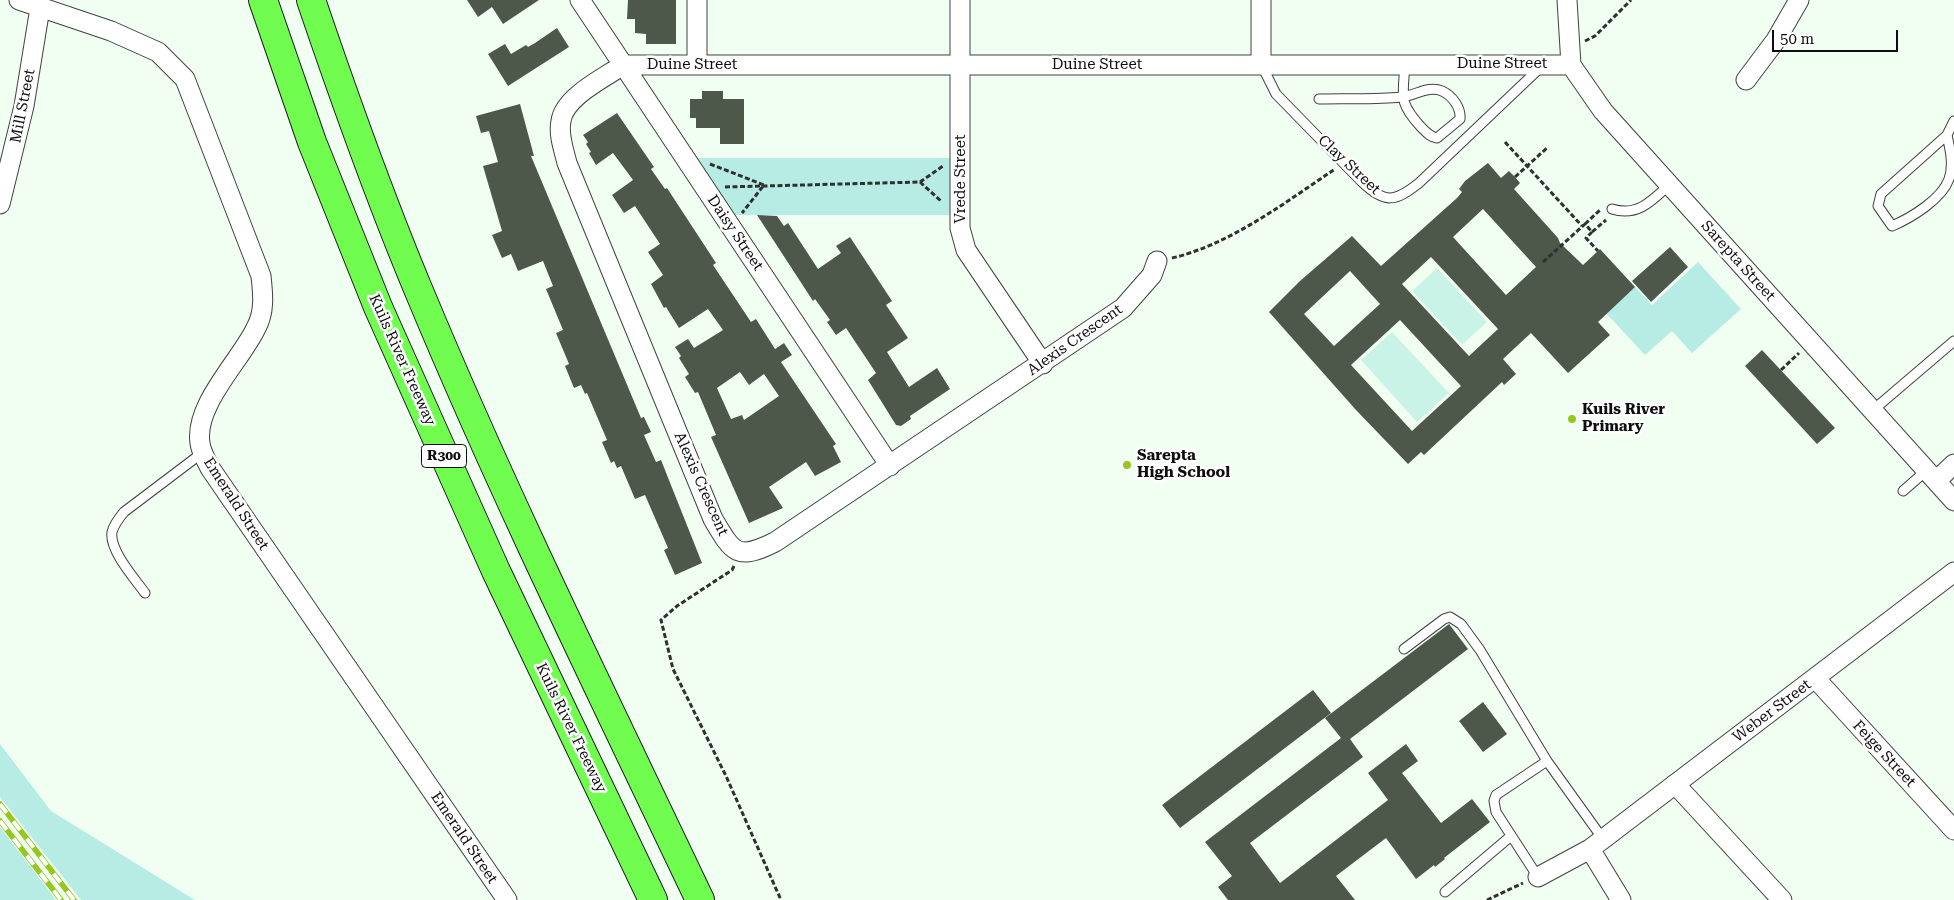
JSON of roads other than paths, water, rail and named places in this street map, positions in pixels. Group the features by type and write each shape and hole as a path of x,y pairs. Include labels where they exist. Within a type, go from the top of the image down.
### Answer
{"highway":[{"name":"Kuils River Freeway","path":"263,0 312,142 378,307 496,571 653,900"},
{"name":"R300","path":"311,0 354,126 421,296 494,464 700,900"}],"street":[{"name":"Emerald Street","path":"19,0 111,31 158,52 185,79 260,276 264,300 257,327 215,394 204,416 200,441 202,453 210,468 507,900"},
{"name":"Daisy Street","path":"580,0 890,466"},
{"path":"696,64 697,0"},
{"name":"Vrede Street","path":"960,0 960,228 966,250 1043,364"},
{"name":"Clay Street","path":"1261,0 1261,64"},
{"name":"Sarepta Street","path":"1567,0 1572,64 1603,111 1954,501"},
{"path":"1746,80 1776,40 1799,0"},
{"name":"Mill Street","path":"0,204 24,106 40,8"},
{"name":"Duine Street","path":"623,65 1572,64"},
{"name":"Alexis Crescent","path":"623,65 569,103 560,121 561,141 588,217 713,519 726,541 739,552 754,553 775,542 1043,364 1122,308 1152,275 1157,261"},
{"path":"1931,475 1954,464"},
{"name":"Weber Street","path":"1538,877 1596,844 1954,572"},
{"name":"Feige Street","path":"1814,678 1954,830"},
{"path":"1675,784 1782,900"},
{"path":"1596,844 1620,900"}],"lane":[{"name":"Clay Street","path":"1261,64 1276,94 1374,193 1385,199 1395,198 1406,193 1543,64"},
{"path":"1319,98 1402,97 1432,89 1442,91 1459,107 1460,119 1442,135 1433,137 1408,112 1402,97 1405,64"},
{"path":"1947,135 1951,168 1945,187 1925,206 1892,226 1888,224 1878,206 1881,194 1947,135 1954,121"},
{"path":"1608,208 1628,212 1637,210 1646,206 1669,185"},
{"path":"1872,411 1954,341"},
{"path":"146,593 119,556 112,534 115,524 124,512 202,453"},
{"path":"1903,491 1931,475"},
{"path":"1404,649 1444,619 1450,617 1457,620 1480,650 1596,844"},
{"path":"1538,877 1496,812 1494,801 1496,795 1547,761"},
{"path":"1445,892 1511,836"}],"railway":[{"path":"0,804 74,900"},
{"path":"0,821 61,900"}],"place":[{"name":"Kuils River Primary","path":"1572,419"},
{"name":"Sarepta High School","path":"1127,465"}]}
